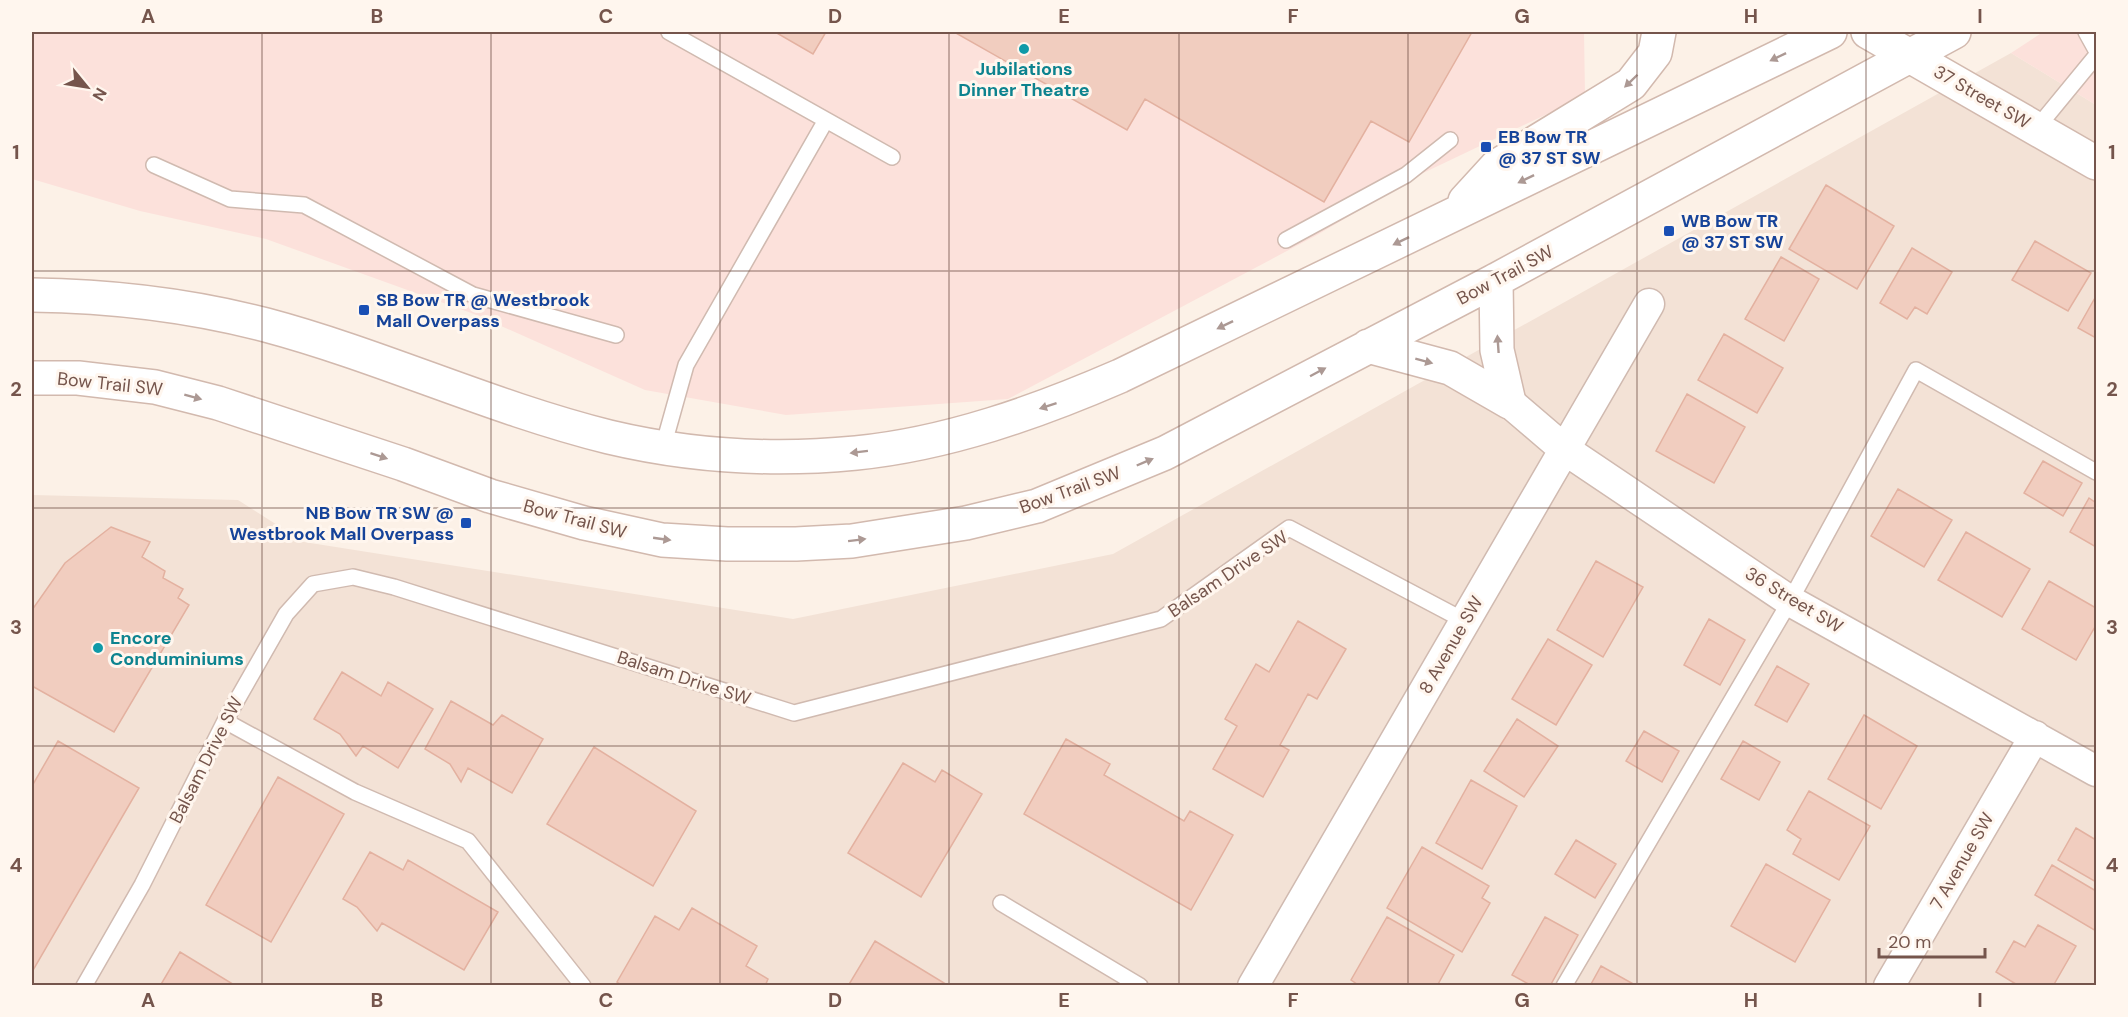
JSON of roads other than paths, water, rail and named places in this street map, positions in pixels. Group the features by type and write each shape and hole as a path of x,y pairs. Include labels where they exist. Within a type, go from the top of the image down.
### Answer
{"main road":[{"path":"1453,214 1497,166 1630,84 1655,53 1659,32"},
{"path":"32,295 142,301 266,326 434,379 518,410 610,437 688,452 742,456 856,453 927,441 999,422 1063,401 1120,376 1830,32"},
{"name":"37 Street SW","path":"1868,32 2097,163"},
{"name":"Bow Trail SW","path":"32,378 78,378 155,387 218,403 403,464 490,496 584,523 662,540 727,544 852,541 966,523 1037,506 1165,453 1496,280 1954,32"},
{"path":"1496,280 1497,350 1509,402"},
{"name":"36 Street SW","path":"1368,346 1450,368 1509,402"}],"street":[{"name":"8 Avenue SW","path":"1253,986 1649,304"},
{"name":"36 Street SW","path":"1509,402 1564,449 1791,600 2097,771"},
{"name":"7 Avenue SW","path":"1889,986 2035,736"}],"lane":[{"path":"669,32 892,157"},
{"path":"2086,32 2097,50"},
{"path":"2036,129 2097,56"},
{"path":"663,447 686,365 826,120"},
{"path":"1286,240 1406,175 1450,140"},
{"path":"154,165 230,199 304,205 473,295 616,335"},
{"path":"1564,986 1791,600 1916,370 2097,472"},
{"name":"Balsam Drive SW","path":"84,986 142,885 225,721 286,614 313,584 353,577 394,586 794,713 1161,619 1289,528 1465,621"},
{"path":"225,721 355,792 468,841 583,986"},
{"path":"1001,903 1140,986"}],"place":[{"name":"Jubilations Dinner Theatre","path":"1024,49"},
{"name":"EB Bow TR @ 37 ST SW","path":"1486,147"},
{"name":"WB Bow TR @ 37 ST SW","path":"1669,231"},
{"name":"SB Bow TR @ Westbrook Mall Overpass","path":"364,310"},
{"name":"NB Bow TR SW @ Westbrook Mall Overpass","path":"466,523"},
{"name":"Encore Conduminiums","path":"98,648"}]}
